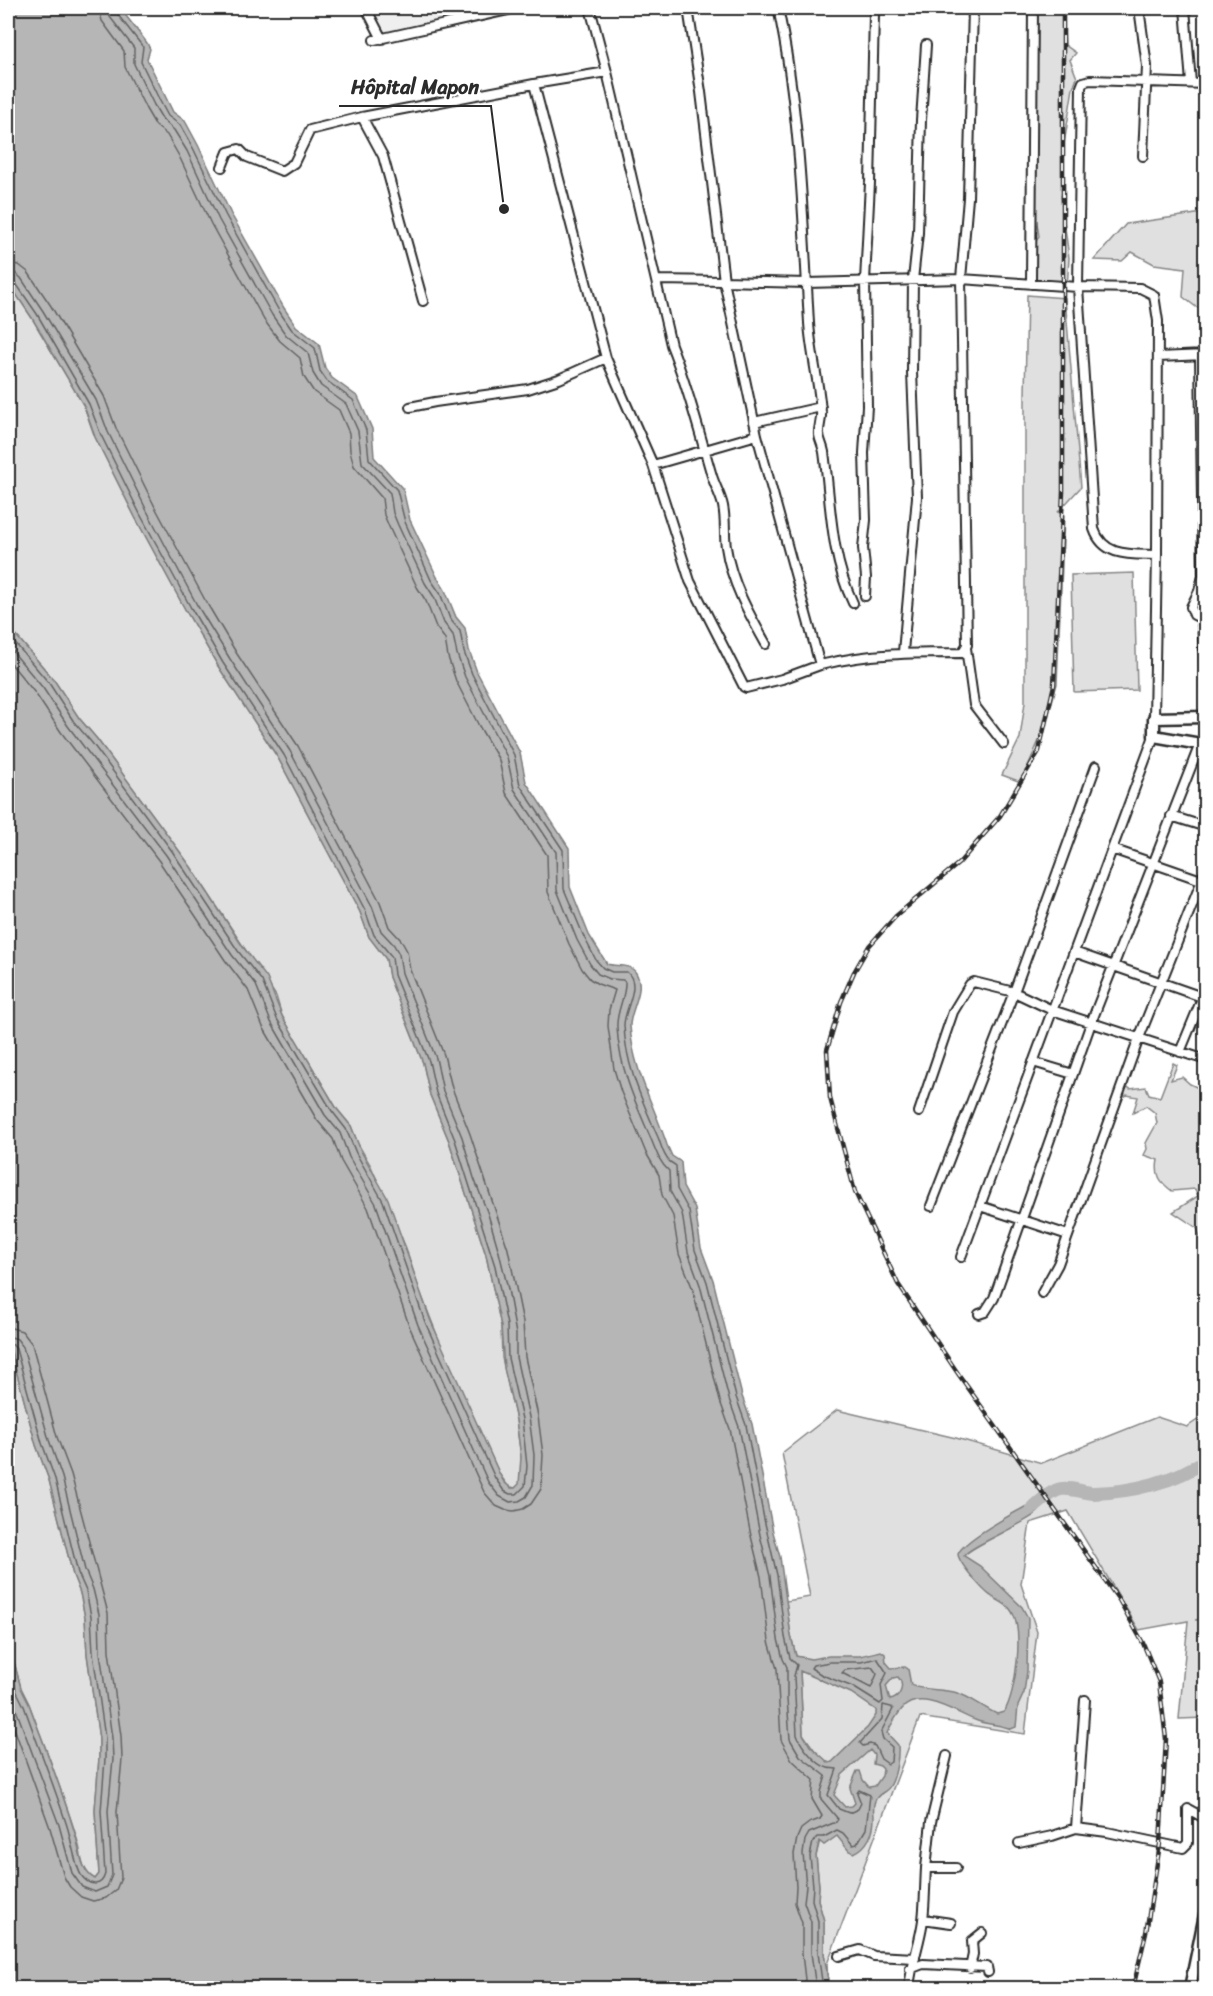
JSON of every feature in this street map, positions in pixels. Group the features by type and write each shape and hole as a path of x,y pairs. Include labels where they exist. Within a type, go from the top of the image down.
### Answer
{"street":[{"path":"366,8 378,39 517,8"},
{"path":"590,8 671,345 684,379 723,506 725,546 729,565 751,618 766,645"},
{"path":"688,8 701,92 724,281 757,435 820,665"},
{"path":"778,8 796,113 809,326 821,407 822,418 819,433 824,452 831,530 843,582 853,603"},
{"path":"974,8 968,198 961,279 966,648 974,705 1004,744"},
{"path":"1031,284 1033,8"},
{"path":"1139,8 1146,52 1143,156"},
{"path":"1185,8 1191,83"},
{"path":"865,596 864,453 867,406 865,281 874,15"},
{"path":"903,652 917,497 912,372 913,280 918,233 921,120 926,45"},
{"path":"222,167 228,152 239,149 247,157 282,171 294,163 310,130 362,117 607,72"},
{"path":"1157,555 1119,553 1104,546 1097,539 1094,529 1078,287 1081,87 1083,82 1090,80 1206,84"},
{"path":"534,84 606,358 653,465 689,578 744,687 782,679 820,665 848,658 903,652 962,653 966,648"},
{"path":"362,117 383,156 423,301"},
{"path":"657,280 807,283 961,279 1078,287 1140,288 1154,295 1158,321 1154,736 961,1257"},
{"path":"1158,357 1203,355 1202,578 1199,591 1191,606 1194,615 1202,619 1206,694"},
{"path":"410,407 528,389 559,379 606,358"},
{"path":"754,422 821,407"},
{"path":"653,465 757,435"},
{"path":"1154,718 1206,717"},
{"path":"980,1314 985,1312 994,1298 1091,1023 1171,816 1203,744 1154,736"},
{"path":"931,1206 1014,992 1096,766"},
{"path":"1171,816 1206,827"},
{"path":"1112,849 1204,881"},
{"path":"1042,1293 1058,1264 1139,1038 1204,881 1206,870"},
{"path":"1074,952 1202,997"},
{"path":"920,1112 953,1012 970,984 974,982 1014,992 1052,1010 1206,1060"},
{"path":"1180,1052 1206,989"},
{"path":"1033,1062 1073,1074"},
{"path":"980,1206 1068,1235"},
{"path":"1076,1828 1085,1700"},
{"path":"909,1989 910,1969 915,1958 923,1919 931,1822 947,1756"},
{"path":"1019,1843 1076,1828 1183,1848 1188,1843 1188,1809 1206,1819"},
{"path":"926,1868 956,1868"},
{"path":"1190,1989 1206,1910"},
{"path":"923,1919 951,1923"},
{"path":"970,1968 973,1952 972,1941 982,1933"},
{"path":"839,1956 860,1950 874,1956 915,1958"},
{"path":"910,1969 923,1964 987,1967 988,1972"}],"shaded area":[{"path":"365,8 510,8 378,39"},
{"path":"1032,8 1066,8 1063,15 1065,45 1076,53 1070,60 1077,78 1073,88 1062,157 1064,182 1061,197 1069,258 1067,288 1032,284 1035,243 1039,236 1034,204"},
{"path":"1205,206 1205,306 1196,307 1183,297 1185,268 1154,264 1132,252 1122,261 1094,260 1126,224 1203,213"},
{"path":"8,282 84,406 95,437 186,611 218,666 278,758 360,912 369,937 386,959 389,977 423,1063 430,1095 449,1141 486,1255 501,1326 502,1358 516,1420 521,1457 520,1484 515,1488 508,1486 500,1475 444,1353 406,1248 371,1166 351,1126 337,1109 282,1016 276,996 191,867 79,718 54,680 8,626"},
{"path":"1027,295 1065,298 1081,487 1058,512 1064,516 1057,684 1045,727 1021,782 1002,775 1020,738 1025,702"},
{"path":"1134,573 1137,690 1074,692 1071,575"},
{"path":"1173,1063 1177,1065 1171,1080 1182,1077 1190,1084 1205,1091 1205,1253 1197,1228 1173,1212 1198,1196 1195,1189 1172,1191 1159,1178 1158,1160 1144,1155 1147,1149 1146,1143 1157,1123 1155,1113 1146,1106 1133,1113 1138,1097 1127,1095 1120,1100 1126,1085 1130,1089 1146,1087 1149,1094 1160,1097"},
{"path":"8,1340 36,1445 49,1480 85,1617 87,1654 99,1739 95,1810 99,1874 95,1879 87,1872 83,1863 61,1790 21,1688 8,1640"},
{"path":"837,1410 956,1438 1042,1463 1157,1417 1187,1427 1205,1415 1205,1618 1195,1620 1205,1620 1205,1718 1179,1719 1188,1621 1139,1630 1068,1511 1030,1523 1021,1584 1037,1632 1025,1734 920,1717 827,1964 828,1984 824,1953 824,1921 818,1900 816,1856 820,1840 816,1752 803,1734 800,1671 791,1636 786,1601 810,1597 782,1453"}],"water":[{"path":"8,8 120,8 147,43 150,49 147,59 173,112 185,121 231,214 284,308 296,326 319,344 325,368 332,378 358,397 372,429 374,457 403,489 410,520 456,617 465,628 469,650 477,672 520,753 526,782 569,848 570,887 589,935 607,964 630,968 639,979 630,1026 635,1058 667,1145 672,1156 681,1162 683,1187 695,1209 701,1248 713,1280 742,1396 752,1424 780,1557 796,1656 811,1659 829,1656 860,1656 881,1651 885,1654 886,1662 891,1668 905,1667 908,1669 911,1685 954,1692 997,1714 1004,1712 1012,1691 1017,1660 1015,1618 1008,1607 977,1583 958,1554 972,1539 984,1531 1048,1495 1040,1510 1031,1517 975,1547 964,1556 980,1566 1022,1607 1028,1618 1027,1671 1024,1693 1018,1706 1016,1727 1011,1729 979,1722 928,1701 910,1703 902,1709 887,1733 898,1745 897,1766 890,1786 875,1801 873,1829 866,1843 854,1853 849,1851 837,1836 824,1845 819,1841 816,1856 818,1900 824,1921 824,1953 829,1988 8,1988 8,1640 21,1688 60,1787 82,1861 90,1876 95,1879 99,1874 95,1810 99,1739 87,1654 85,1617 80,1593 73,1575 49,1480 36,1445 8,1340 8,626 54,680 79,718 191,867 243,947 267,978 282,1016 337,1109 351,1126 361,1151 388,1199 430,1319 500,1475 511,1488 519,1484 521,1457 516,1420 504,1368 501,1326 486,1255 449,1141 430,1095 423,1063 389,977 386,959 369,937 360,912 278,758 218,666 186,611 95,437 84,406 8,282","holes":["800,1671 851,1693 876,1710 876,1715 868,1727 829,1763 810,1746 803,1734","898,1677 901,1691 897,1697 890,1700 886,1686 893,1678","870,1750 874,1755 873,1764 883,1769 882,1776 875,1786 869,1787 860,1771 857,1771 850,1788 855,1803 845,1807 834,1795 842,1775"]}],"waterway":[{"path":"1034,1507 1057,1490 1069,1489 1094,1493 1138,1488 1167,1480 1206,1460"}],"railway":[{"path":"1063,8 1063,492 1054,685 1039,751 1000,816 959,863 896,916 869,946 841,1002 827,1050 830,1098 855,1192 898,1284 959,1375 1119,1600 1143,1643 1159,1682 1166,1739 1160,1844 1146,1933 1133,1988"}],"place":[{"name":"Hôpital Mapon","path":"504,209"}]}
